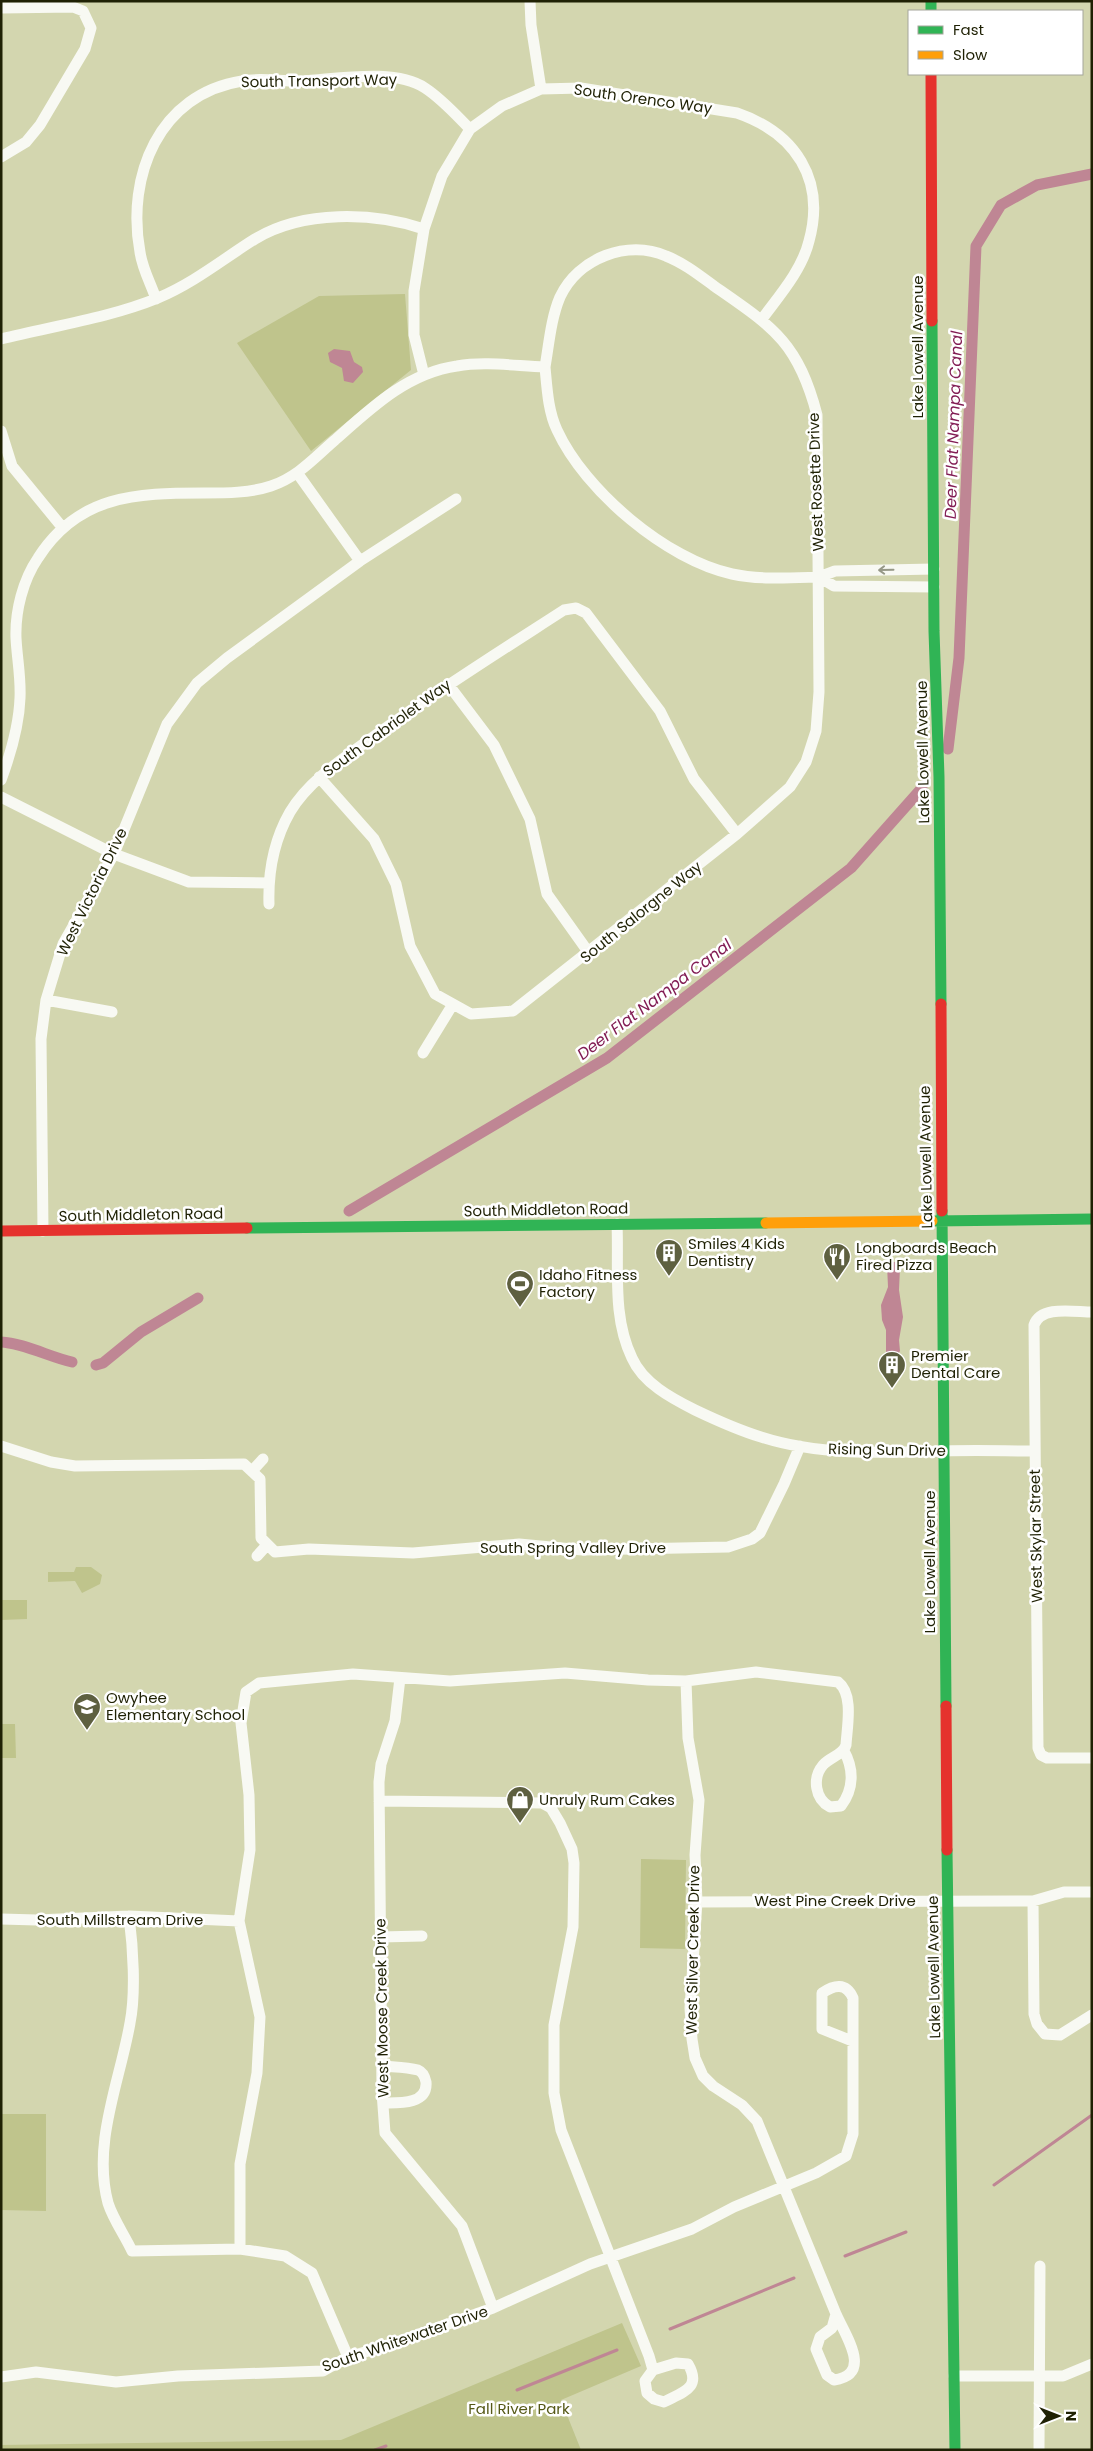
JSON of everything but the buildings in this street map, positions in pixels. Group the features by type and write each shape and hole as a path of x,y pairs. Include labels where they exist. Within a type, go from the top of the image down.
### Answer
{"main road":[{"name":"Lake Lowell Avenue","path":"931,75 934,587 939,778 948,1901 955,2450"},
{"name":"South Middleton Road","path":"1,1231 1092,1219"}],"street":[{"path":"530,1 531,25 542,88"},
{"path":"1,8 73,7 83,11 91,28 85,49 40,125 26,142 1,157"},
{"name":"South Transport Way","path":"156,299 140,254 138,233 141,182 145,165 164,126 183,106 213,89 241,81 259,79 298,81 397,78 424,87 470,128"},
{"name":"South Orenco Way","path":"424,375 414,334 414,291 424,229 442,176 470,128 502,106 542,88 580,88 737,113 760,121 782,137 799,156 811,186 814,215 809,243 794,276 762,319"},
{"path":"1,339 134,307 156,299 210,271 256,238 288,224 323,218 378,218 424,229"},
{"name":"West Rosette Drive","path":"806,762 816,731 818,712 819,577 816,415 808,384 798,361 784,341 762,319 684,265 666,255 648,250 628,250 609,253 590,263 577,274 560,296 545,367 547,398 556,430 573,458 600,489 635,523 660,542 694,562 729,574 754,578 819,577"},
{"path":"1,780 16,731 20,698 20,663 16,638 19,606 25,584 37,558 62,527 90,509 133,495 239,493 271,486 298,474 385,396 424,375 456,366 545,367"},
{"path":"1,431 12,466 62,527"},
{"path":"298,474 360,561"},
{"name":"West Victoria Drive","path":"43,1231 42,1039 46,1000 63,944 114,854 166,724 197,683 227,658 360,561 456,499"},
{"path":"819,577 835,570 934,569"},
{"path":"819,577 834,586 934,587"},
{"name":"South Cabriolet Way","path":"269,904 272,855 290,812 319,777 448,684 564,610 576,608 586,613 660,711 694,779 738,834"},
{"path":"448,684 494,745 530,819 548,894 589,953"},
{"name":"South Salorgne Way","path":"319,777 374,839 396,884 410,946 435,994 471,1014 513,1012 738,834 790,787 806,762"},
{"path":"1,797 114,854 189,882 269,883"},
{"path":"46,1000 112,1012"},
{"path":"423,1053 453,1004"},
{"name":"Rising Sun Drive","path":"617,1224 618,1300 622,1333 632,1360 653,1385 684,1405 761,1438 800,1446 848,1452 1035,1451"},
{"name":"West Skylar Street","path":"1092,1312 1044,1313 1037,1317 1034,1325 1038,1748 1041,1754 1047,1758 1092,1758"},
{"path":"1,1446 51,1462 74,1466 244,1464 260,1479 261,1538 267,1545 256,1556"},
{"name":"South Spring Valley Drive","path":"267,1545 275,1552 309,1549 413,1553 519,1544 583,1550 728,1547 752,1539 760,1532 784,1484 800,1446"},
{"path":"252,1471 263,1458"},
{"path":"240,2249 240,2164 256,2073 260,2017 239,1921 250,1850 249,1795 241,1723 246,1692 259,1684 354,1674 450,1681 565,1673 648,1680 686,1681 756,1672 838,1682 845,1690 848,1700 844,1751 849,1760 850,1791 841,1806 830,1807 819,1799 816,1788 819,1772 823,1765 844,1751"},
{"name":"West Moose Creek Drive","path":"400,1678 395,1721 382,1764 379,1802 385,2132 462,2226 493,2308"},
{"name":"West Silver Creek Drive","path":"686,1681 688,1738 700,1800 695,1854 697,1902 690,2008 695,2058 702,2076 742,2106 757,2121 856,2359 855,2369 846,2378 834,2380 827,2375 816,2349 820,2337 832,2328 836,2314"},
{"path":"379,1802 542,1803 550,1808 560,1823 572,1849 574,1901 569,1955 554,2025 554,2093 561,2130 653,2370"},
{"name":"West Pine Creek Drive","path":"697,1902 1033,1901 1064,1892 1092,1892"},
{"path":"1033,1901 1034,2014 1037,2024 1045,2034 1060,2036 1092,2015"},
{"path":"129,1916 133,1948 131,2022 114,2087 105,2148 104,2160 108,2203 132,2251 240,2249 285,2256 312,2273 348,2357"},
{"name":"South Millstream Drive","path":"1,1919 37,1920 129,1916 239,1921"},
{"path":"381,1937 422,1936"},
{"name":"South Whitewater Drive","path":"1,2378 36,2372 116,2382 178,2376 323,2371 348,2357 392,2344 493,2308 610,2257 692,2229 734,2207 785,2187 846,2156 853,2134 852,1998 849,1990 842,1986 831,1987 822,1993 822,2029 852,2041"},
{"path":"383,2066 419,2070 424,2075 426,2084 424,2094 416,2100 383,2103"},
{"path":"1039,2450 1040,2266"},
{"path":"954,2376 1063,2376 1092,2364"}],"green space":[{"path":"405,294 411,370 311,451 237,343 319,296"},
{"path":"76,1567 91,1567 102,1575 100,1584 82,1593 75,1581 48,1582 48,1572 74,1572"},
{"path":"1,1600 27,1600 27,1619 1,1620"},
{"path":"1,1724 15,1724 16,1758 1,1758"},
{"path":"641,1859 686,1860 685,1949 640,1948"},
{"path":"1,2114 46,2114 46,2211 1,2210"},
{"name":"Fall River Park","path":"622,2323 641,2366 561,2400 581,2450 1,2450 1,2445 341,2440"}],"shaded area":[{"path":"334,349 350,351 354,362 362,367 363,372 353,383 344,381 342,368 330,362 328,353"},
{"path":"897,1262 900,1268 899,1290 903,1317 899,1340 900,1351 895,1358 886,1353 886,1330 882,1320 881,1305 888,1287 887,1264"}],"waterway":[{"name":"Deer Flat Nampa Canal","path":"948,749 959,658 976,246 1001,205 1037,185 1092,174"},
{"name":"Deer Flat Nampa Canal","path":"349,1211 607,1058 851,868 922,788"},
{"path":"96,1365 103,1363 141,1332 198,1298"},
{"path":"1,1342 18,1345 72,1362"},
{"path":"994,2185 1092,2115"},
{"path":"845,2256 906,2232"},
{"path":"670,2329 794,2278"},
{"path":"517,2390 617,2350"},
{"path":"375,2450 386,2446"}],"traffic: fast":[{"path":"931,1 931,10"},
{"path":"932,321 934,631 939,777 941,1004"},
{"path":"942,1211 946,1706"},
{"path":"932,1221 1092,1219"},
{"path":"247,1228 766,1223"},
{"path":"947,1850 955,2450"}],"traffic: slow":[{"path":"766,1223 932,1221"}],"traffic: jam":[{"path":"931,75 932,321"},
{"path":"941,1004 942,1211"},
{"path":"1,1231 247,1228"},
{"path":"946,1706 947,1850"}],"place":[{"name":"Smiles 4 Kids Dentistry","path":"669,1277"},
{"name":"Longboards Beach Fired Pizza","path":"837,1281"},
{"name":"Idaho Fitness Factory","path":"520,1308"},
{"name":"Premier Dental Care","path":"892,1389"},
{"name":"Owyhee Elementary School","path":"87,1731"},
{"name":"Unruly Rum Cakes","path":"520,1824"}]}
